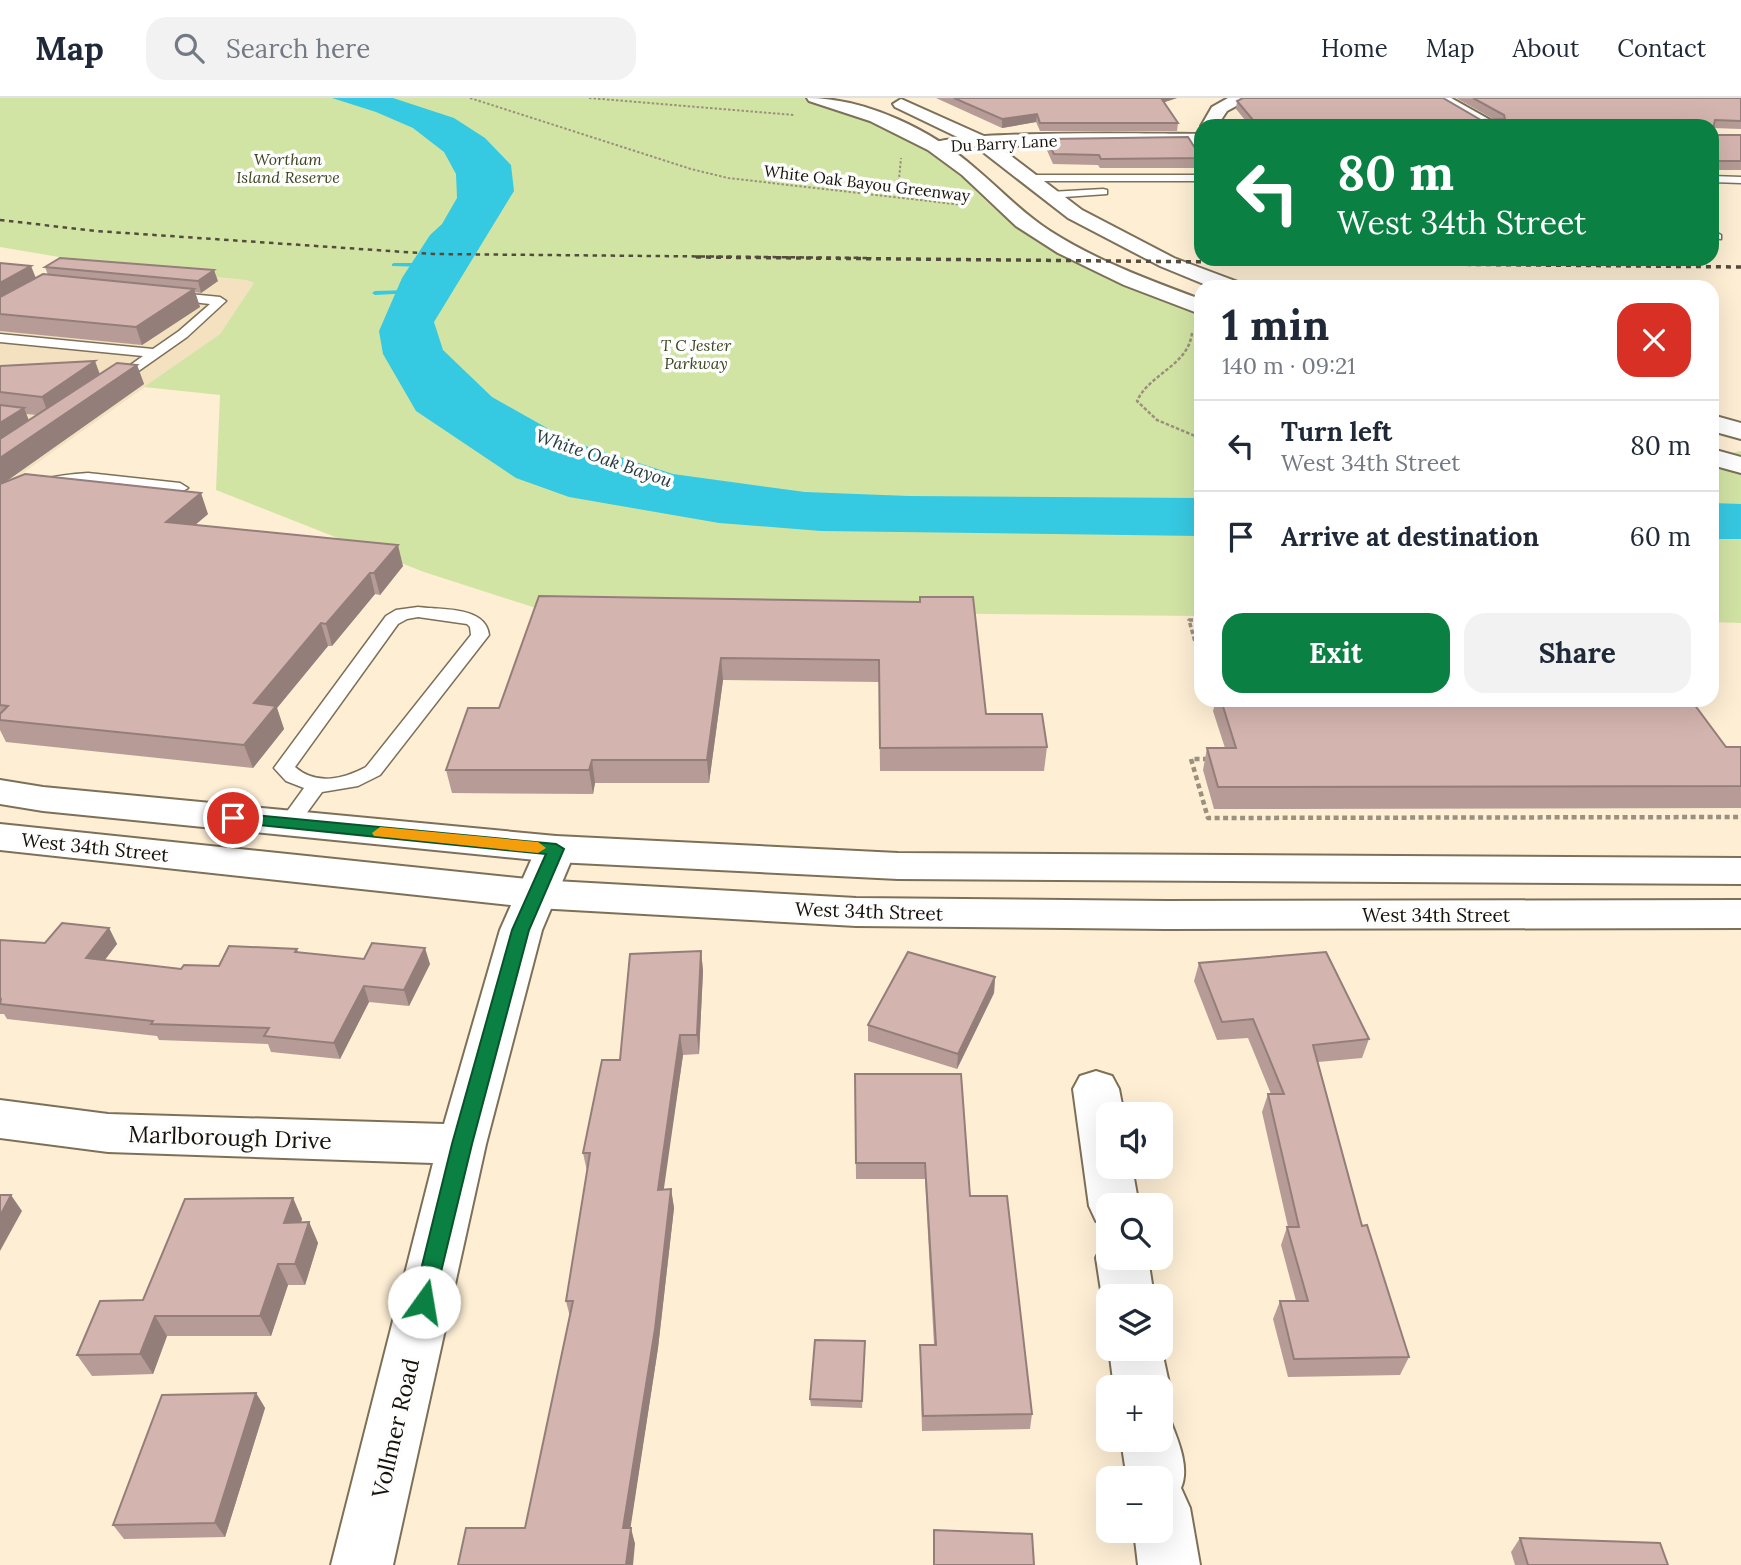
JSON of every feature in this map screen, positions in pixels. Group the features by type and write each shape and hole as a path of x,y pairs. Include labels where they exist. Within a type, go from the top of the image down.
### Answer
{"main road":[{"path":"816,98 874,116 933,147 968,172 1023,221 1089,262 1194,305"},
{"path":"883,98 911,107 980,141 1076,214 1167,262 1212,280"},
{"path":"1211,119 1212,114 1226,104 1243,98"},
{"path":"1439,98 1480,119"},
{"name":"Du Barry Lane","path":"933,147 980,141 1194,139"},
{"path":"1023,221 1076,214"},
{"path":"1719,425 1741,431"},
{"path":"1719,459 1741,466"},
{"path":"0,792 43,799 556,849 898,866 1159,870 1741,871"},
{"path":"4,837 43,799"},
{"name":"West 34th Street","path":"4,837 537,894 856,912 1167,915 1741,914"},
{"name":"Vollmer Road","path":"362,1565 462,1144 521,930 556,849"},
{"path":"1096,1089 1112,1193"},
{"name":"Marlborough Drive","path":"0,1119 108,1133 462,1144"},
{"path":"1166,1543 1169,1565"}],"lane":[{"path":"1027,178 1194,178"},
{"path":"1719,180 1741,180"},
{"path":"1050,195 1114,192"},
{"path":"106,379 130,371 155,354 183,334 220,300 154,295"},
{"path":"0,338 155,354"},
{"path":"0,502 15,491 48,480 86,476 180,488"},
{"path":"288,824 316,786 355,782 373,771 480,635 479,625 472,619 418,612 402,614 392,620 284,768 289,775 316,786"}],"path":[{"name":"White Oak Bayou Greenway","path":"471,98 718,176 964,205"},
{"path":"589,98 802,117"},
{"path":"885,195 897,186 900,179 902,161 899,155"},
{"path":"1192,329 1193,341 1187,353 1140,388 1137,401 1145,412 1161,423 1194,436"},
{"path":"1194,620 1189,620 1194,638"},
{"path":"1217,759 1191,759 1208,818 1741,817"},
{"path":"1496,807 1502,818"}],"shaded area":[{"path":"195,276 254,283 220,334 0,489 0,305"}],"green space":[{"name":"T C Jester Parkway","path":"0,98 804,98 872,122 905,137 936,156 1003,215 1035,237 1104,273 1194,312 1194,616 542,610 424,572 216,490 220,395 144,387 220,334 254,283 246,280 136,270 0,247"},
{"path":"1741,451 1741,623 1719,622 1719,456"}],"water":[{"name":"White Oak Bayou","path":"332,98 393,98 454,118 485,138 511,165 514,191 434,322 443,350 492,397 570,441 673,474 805,492 909,496 1194,498 1194,536 821,531 719,523 569,497 516,478 416,411 383,354 379,331 402,278 430,235 442,224 457,198 456,174 444,152 413,128 376,112"},
{"path":"1719,503 1741,504 1741,539 1719,539"}],"building":[{"path":"954,98 1161,98 1178,123 1040,123 1037,114 1002,119"},
{"path":"1243,98 1443,98 1479,119 1252,119 1237,101"},
{"path":"1473,98 1741,98 1741,121 1505,119 1504,115"},
{"path":"1719,135 1741,135 1741,161 1719,161"},
{"path":"1188,137 1194,146 1194,158 1101,159 1099,155 1054,154 1047,139"},
{"path":"60,258 214,270 198,281 45,267"},
{"path":"0,263 31,266 0,283"},
{"path":"43,274 194,289 136,327 0,314 0,297"},
{"path":"95,361 42,397 0,392 0,366"},
{"path":"117,363 137,365 0,458 0,439"},
{"path":"0,405 24,408 0,423"},
{"path":"25,474 201,493 166,522 398,545 326,624 321,623 254,703 276,706 244,745 0,720 0,714 8,706 0,705 0,484"},
{"path":"539,596 920,602 920,597 973,597 986,714 1042,714 1047,747 880,748 879,660 721,658 707,760 592,760 589,770 446,770 468,708 499,708"},
{"path":"1223,707 1696,707 1726,747 1741,747 1741,786 1218,787 1207,748 1236,748"},
{"path":"62,923 109,928 86,958 181,969 184,965 219,966 229,946 297,949 295,952 364,959 372,943 425,948 404,990 364,986 334,1043 264,1036 269,1028 151,1024 153,1021 0,1004 0,940 45,943"},
{"path":"701,951 697,1035 680,1035 658,1190 671,1189 655,1329 623,1528 631,1528 626,1565 458,1565 466,1528 525,1528 573,1301 566,1301 590,1153 583,1153 602,1060 620,1060 630,954"},
{"path":"908,952 995,977 958,1054 868,1025"},
{"path":"1326,952 1369,1039 1313,1045 1362,1226 1367,1225 1409,1357 1294,1359 1280,1301 1308,1301 1287,1227 1299,1227 1268,1094 1284,1094 1253,1019 1222,1022 1199,963"},
{"path":"855,1074 961,1074 970,1196 1007,1196 1032,1414 923,1416 920,1345 936,1345 925,1163 856,1163"},
{"path":"0,1195 11,1195 0,1216"},
{"path":"293,1198 284,1223 309,1222 295,1264 278,1264 260,1316 155,1316 140,1354 77,1355 100,1301 143,1300 185,1199"},
{"path":"815,1340 865,1341 862,1401 810,1399"},
{"path":"256,1393 215,1523 113,1525 162,1395"},
{"path":"934,1530 1032,1534 1034,1565 934,1565"},
{"path":"1520,1538 1660,1543 1668,1565 1528,1565"}],"waterway":[{"path":"394,265 426,265"},
{"path":"375,293 410,292"}],"railway":[{"path":"0,220 96,231 434,254 872,258"},
{"path":"696,257 1194,262"},
{"path":"1636,266 1741,267"}],"slow traffic":[{"path":"380,833 538,848"}],"route":[{"path":"233,818 556,849 521,930 462,1144 424,1302"}],"park label":[{"name":"Wortham Island Reserve","path":"288,168"}]}
